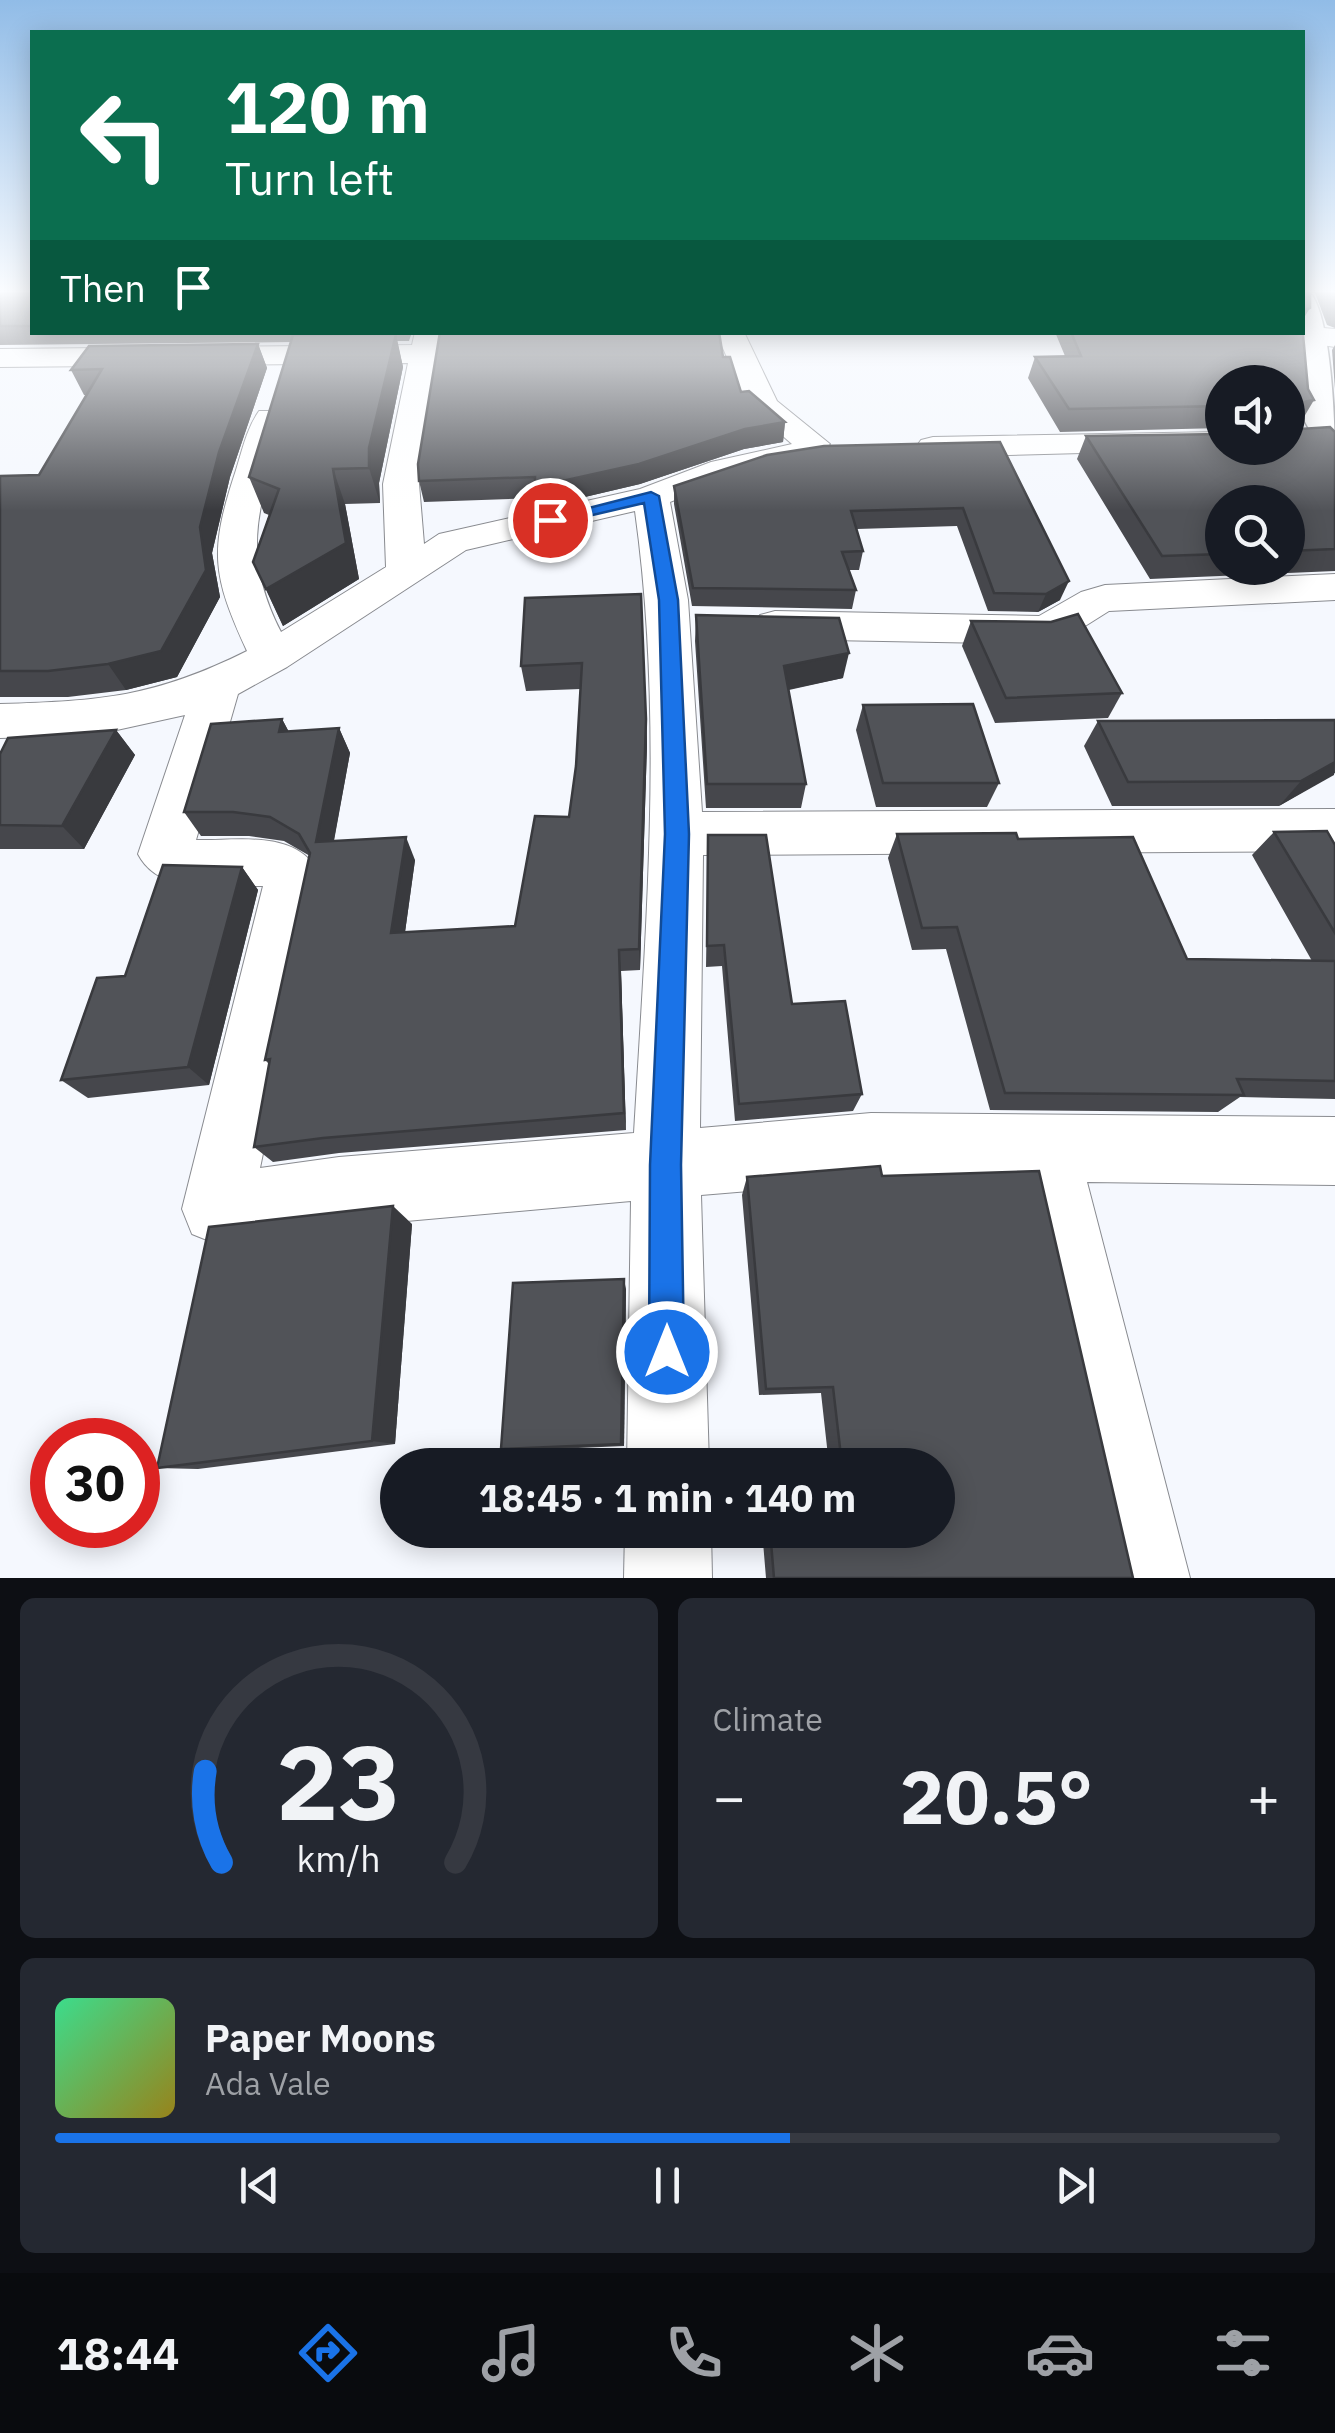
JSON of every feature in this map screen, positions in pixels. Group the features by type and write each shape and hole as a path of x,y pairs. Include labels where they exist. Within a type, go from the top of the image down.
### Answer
{"main road":[{"path":"1316,364 1310,385 1314,413 1331,440"}],"street":[{"path":"286,364 252,478 235,554 243,595 245,671 165,854 179,862 273,864 286,867 293,876 217,1209 339,1192 872,1147 1335,1150"},
{"path":"406,569 401,484 422,364"},
{"path":"745,364 764,406 856,449"},
{"path":"1305,439 1331,440"},
{"path":"10,731 171,703 245,671 453,542 651,496 724,469 856,449 1205,442"},
{"path":"651,496 707,623 677,834 666,1165 668,1448"},
{"path":"707,623 1040,630 1070,621 1091,602 1105,598 1335,587"},
{"path":"677,834 907,829 1128,834 1335,830"},
{"path":"1045,1149 1146,1578"},
{"path":"668,1548 668,1578"}],"building":[{"path":"76,364 251,364 219,452 200,527 206,570 161,651 108,664 48,671 0,671 0,476 39,475 102,369 71,370"},
{"path":"284,364 389,364 369,448 369,468 333,469 346,543 266,589 253,562 279,489 249,477"},
{"path":"435,364 732,364 741,392 749,391 785,422 745,429 639,464 535,487 535,477 419,481 418,464"},
{"path":"1039,364 1306,364 1308,389 1314,400 1305,402 1305,365 1205,365 1205,406 1069,409"},
{"path":"1330,427 1335,432 1335,549 1305,550 1305,485 1205,485 1205,555 1162,556 1086,436 1205,434 1205,465 1305,465 1305,429"},
{"path":"1000,442 1069,581 1046,594 994,593 963,508 851,511 863,551 842,552 856,590 693,588 674,486 767,455 824,446"},
{"path":"641,594 646,719 639,949 619,950 624,1113 254,1147 270,1059 265,1060 310,853 299,834 270,817 184,812 211,724 282,719 279,732 339,728 316,842 406,837 391,933 515,926 535,816 569,817 582,663 521,666 525,598"},
{"path":"1078,614 1122,693 1006,698 971,621 1051,622"},
{"path":"696,615 839,618 849,653 784,666 806,784 707,784"},
{"path":"973,704 999,783 883,783 863,705"},
{"path":"1335,720 1335,762 1301,781 1128,782 1098,721"},
{"path":"116,730 62,826 0,825 0,754 8,738"},
{"path":"1327,831 1335,845 1335,933 1274,832"},
{"path":"1016,833 1018,839 1133,837 1187,959 1335,961 1335,1081 1237,1079 1244,1095 1005,1093 957,927 922,928 897,834"},
{"path":"708,835 766,835 792,1004 845,1001 862,1094 739,1104 724,945 707,946"},
{"path":"163,865 242,867 188,1067 61,1080 97,978 125,976"},
{"path":"880,1166 882,1176 1039,1171 1133,1578 774,1578 772,1548 955,1548 955,1448 840,1448 833,1387 766,1389 747,1177"},
{"path":"393,1206 372,1441 160,1468 209,1227"},
{"path":"624,1279 621,1444 501,1448 513,1283"}],"route":[{"path":"550,520 651,496 668,600 677,834 666,1165 667,1352"}]}
